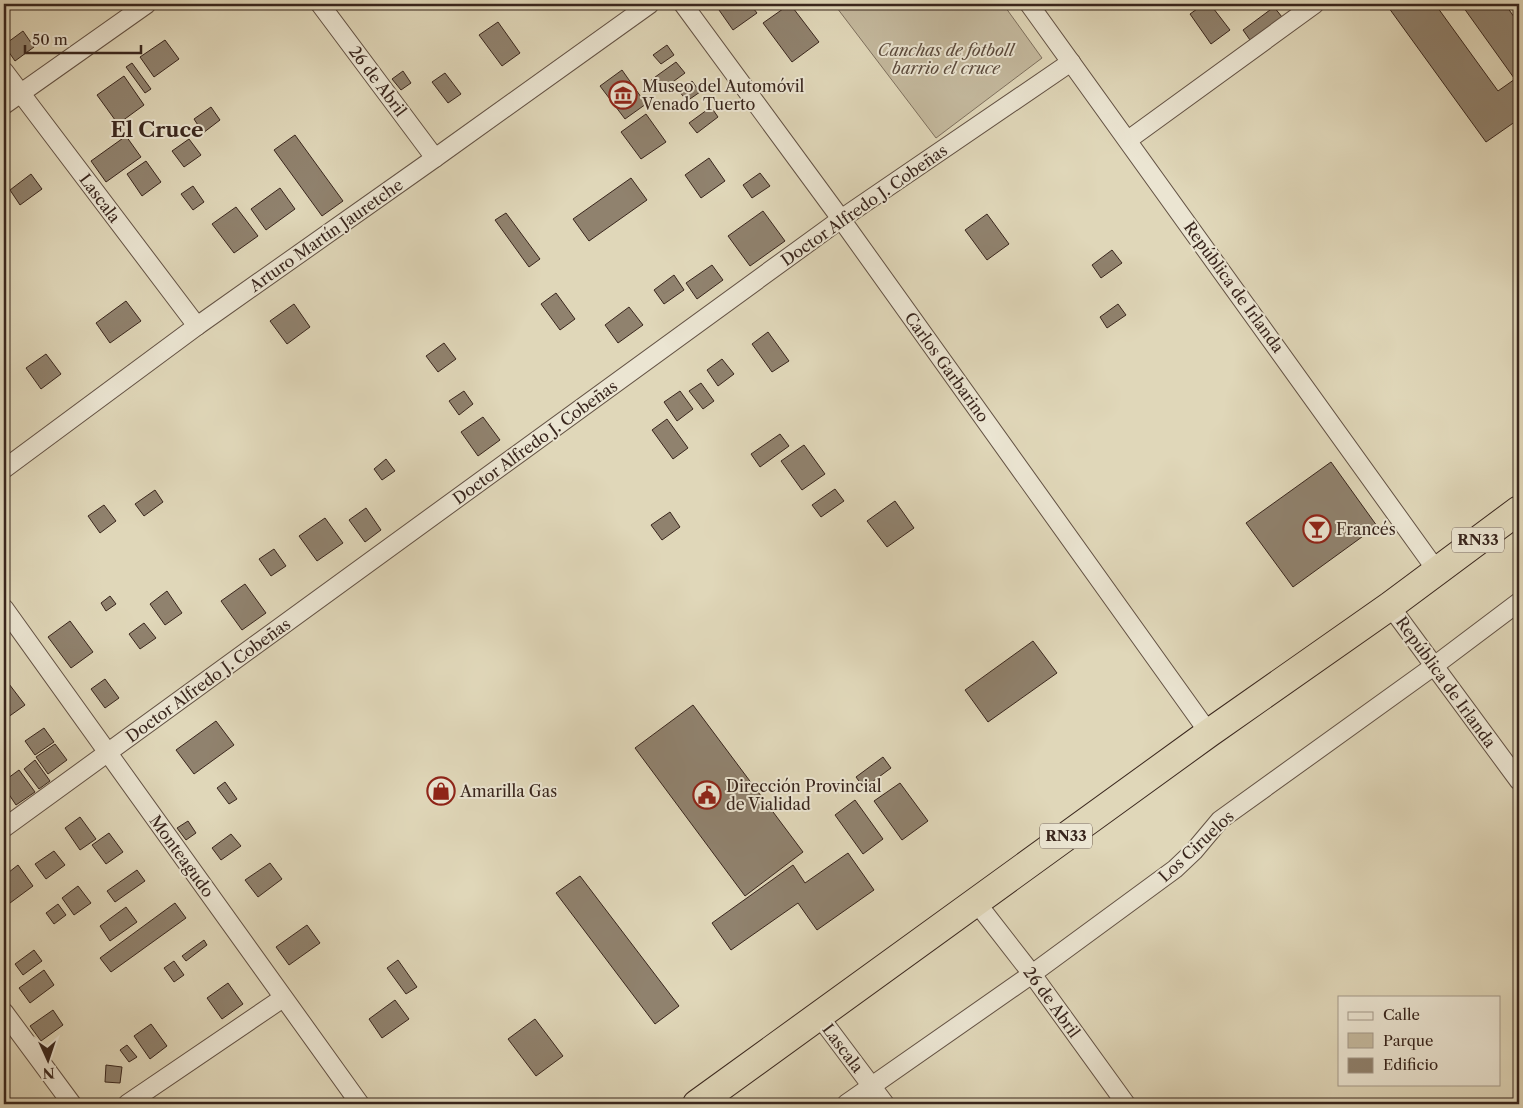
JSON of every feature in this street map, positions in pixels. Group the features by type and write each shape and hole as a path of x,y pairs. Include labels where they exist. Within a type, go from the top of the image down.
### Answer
{"highway":[{"name":"RN33","path":"697,1104 1209,733 1390,606 1519,510"}],"street":[{"path":"4,105 147,4"},
{"name":"26 de Abril","path":"320,4 435,158"},
{"name":"Arturo Martín Jauretche","path":"4,469 197,326 650,4"},
{"name":"Carlos Garbarino","path":"683,4 841,219 1209,733"},
{"name":"República de Irlanda","path":"1029,4 1437,570"},
{"path":"1128,140 1315,4"},
{"name":"Doctor Alfredo J. Cobeñas","path":"4,828 841,219 1071,62"},
{"name":"Lascala","path":"4,71 197,326"},
{"name":"Los Ciruelos","path":"846,1104 1032,974 1175,869 1194,851 1220,820 1434,666 1519,602"},
{"name":"República de Irlanda","path":"1390,606 1519,781"},
{"name":"Monteagudo","path":"4,608 360,1104"},
{"name":"26 de Abril","path":"976,902 1032,974 1126,1104"},
{"path":"127,1104 283,998"},
{"path":"4,1012 72,1104"},
{"name":"Lascala","path":"819,1016 885,1104"}],"green space":[{"name":"Canchas de fotboll barrio el cruce","path":"834,4 1003,4 1042,58 936,138"}],"building":[{"path":"727,4 750,4 757,13 733,30 719,10"},
{"path":"790,4 819,42 792,62 763,23"},
{"path":"1204,4 1210,4 1230,30 1211,44 1190,14"},
{"path":"1386,4 1435,4 1498,91 1515,79 1519,85 1519,119 1486,142"},
{"path":"1461,4 1505,4 1519,24 1519,85"},
{"path":"1274,7 1282,17 1250,40 1243,30"},
{"path":"498,22 520,53 502,66 479,35"},
{"path":"23,31 34,47 15,61 4,45"},
{"path":"165,40 179,59 154,77 140,57"},
{"path":"667,45 674,55 661,64 653,55"},
{"path":"676,62 685,73 659,92 651,80"},
{"path":"132,63 151,89 145,93 126,67"},
{"name":"Museo del Automóvil Venado Tuerto","path":"622,70 646,104 625,119 600,86"},
{"path":"403,71 411,83 401,90 392,79"},
{"path":"445,73 461,94 448,103 432,82"},
{"path":"124,76 144,105 118,124 97,95"},
{"path":"692,81 700,92 687,101 679,91"},
{"path":"211,107 220,120 203,133 194,119"},
{"path":"711,107 718,117 697,133 689,123"},
{"path":"646,114 666,142 641,159 621,132"},
{"path":"295,135 343,201 322,216 274,150"},
{"path":"126,136 141,157 106,182 91,161"},
{"path":"189,139 201,155 184,167 172,151"},
{"path":"709,158 725,181 701,198 685,175"},
{"path":"146,161 161,182 142,196 127,174"},
{"path":"760,173 770,186 752,198 743,185"},
{"path":"31,174 42,189 20,205 10,190"},
{"path":"631,178 647,200 589,241 573,219"},
{"path":"193,186 204,202 193,210 181,194"},
{"path":"280,188 295,209 266,230 251,209"},
{"path":"236,207 258,236 234,253 212,224"},
{"path":"763,211 785,241 750,266 728,236"},
{"path":"506,213 540,259 529,267 495,220"},
{"path":"987,214 1009,244 987,260 965,230"},
{"path":"1112,250 1122,263 1101,278 1092,265"},
{"path":"712,265 723,280 697,299 686,283"},
{"path":"674,275 684,290 664,304 654,290"},
{"path":"556,293 575,319 560,330 541,304"},
{"path":"126,301 141,321 110,343 96,323"},
{"path":"294,304 310,327 287,344 270,321"},
{"path":"1118,304 1126,315 1107,328 1100,317"},
{"path":"629,307 643,325 618,343 605,325"},
{"path":"768,332 789,361 772,372 752,344"},
{"path":"444,343 456,359 438,372 426,356"},
{"path":"46,354 61,374 41,389 26,368"},
{"path":"722,359 734,374 718,386 707,370"},
{"path":"701,383 714,401 703,409 689,391"},
{"path":"464,391 473,404 459,415 449,401"},
{"path":"680,391 693,409 677,421 664,402"},
{"path":"483,417 500,440 478,456 461,432"},
{"path":"667,419 688,448 673,459 652,430"},
{"path":"780,434 789,446 760,467 751,454"},
{"path":"804,445 825,474 802,490 781,461"},
{"path":"386,459 395,471 382,480 374,469"},
{"path":"1331,462 1377,526 1293,587 1246,523"},
{"path":"835,489 844,501 821,517 812,505"},
{"path":"155,490 163,502 144,516 135,504"},
{"path":"895,501 914,528 887,547 867,521"},
{"path":"104,505 116,521 100,533 88,516"},
{"path":"366,508 381,530 365,542 349,520"},
{"path":"670,512 680,527 662,540 651,525"},
{"path":"325,518 343,543 317,561 299,536"},
{"path":"274,549 286,566 271,576 259,559"},
{"path":"245,584 266,613 242,630 221,601"},
{"path":"167,591 182,613 165,625 150,604"},
{"path":"110,596 116,604 106,611 101,603"},
{"path":"70,621 93,652 71,668 48,637"},
{"path":"144,623 156,638 140,649 129,634"},
{"path":"1033,641 1057,673 988,722 965,690"},
{"path":"105,679 119,698 105,708 91,689"},
{"path":"6,680 25,705 4,720 4,682"},
{"path":"693,705 803,852 745,896 635,748"},
{"path":"216,721 234,745 194,774 176,750"},
{"path":"44,728 54,742 35,755 25,741"},
{"path":"55,744 67,760 48,774 36,757"},
{"path":"883,757 891,768 864,788 856,777"},
{"path":"35,760 50,781 39,789 24,769"},
{"path":"19,770 35,792 16,805 4,787 4,781"},
{"path":"225,782 237,799 229,804 217,788"},
{"path":"900,783 928,821 902,840 874,801"},
{"path":"855,800 883,839 863,854 835,815"},
{"path":"80,817 96,839 80,850 65,828"},
{"path":"188,821 196,833 186,840 177,828"},
{"path":"109,833 123,852 106,864 92,845"},
{"path":"231,834 241,846 221,860 212,848"},
{"path":"54,851 65,865 46,879 35,864"},
{"path":"848,853 874,890 817,930 798,903 731,950 712,923 793,865 805,883"},
{"path":"270,863 282,879 258,897 245,880"},
{"path":"18,865 33,886 10,903 4,893 4,876"},
{"path":"137,870 145,881 115,902 107,891"},
{"path":"580,876 679,1006 655,1024 556,893"},
{"path":"78,886 91,903 74,915 62,898"},
{"path":"175,903 186,918 111,972 100,958"},
{"path":"58,904 66,915 54,924 46,913"},
{"path":"126,907 137,922 110,941 100,926"},
{"path":"307,925 320,943 289,965 276,947"},
{"path":"204,940 207,945 186,961 182,956"},
{"path":"34,950 42,961 23,975 15,964"},
{"path":"398,960 417,987 406,994 387,968"},
{"path":"174,961 184,975 174,982 164,968"},
{"path":"44,970 54,985 30,1003 19,988"},
{"path":"228,983 243,1004 222,1019 207,998"},
{"path":"395,1000 409,1019 382,1038 369,1019"},
{"path":"53,1010 63,1025 41,1041 30,1026"},
{"path":"535,1019 563,1056 536,1076 508,1039"},
{"path":"151,1024 167,1046 150,1059 134,1036"},
{"path":"127,1045 137,1057 129,1062 120,1050"},
{"path":"106,1065 122,1067 120,1083 105,1082"}],"place":[{"name":"Museo del Automóvil Venado Tuerto","path":"623,95"},
{"name":"Francés","path":"1317,529"},
{"name":"Amarilla Gas","path":"441,791"},
{"name":"Dirección Provincial de Vialidad","path":"707,795"}],"district":[{"name":"El Cruce","path":"157,130"}]}
